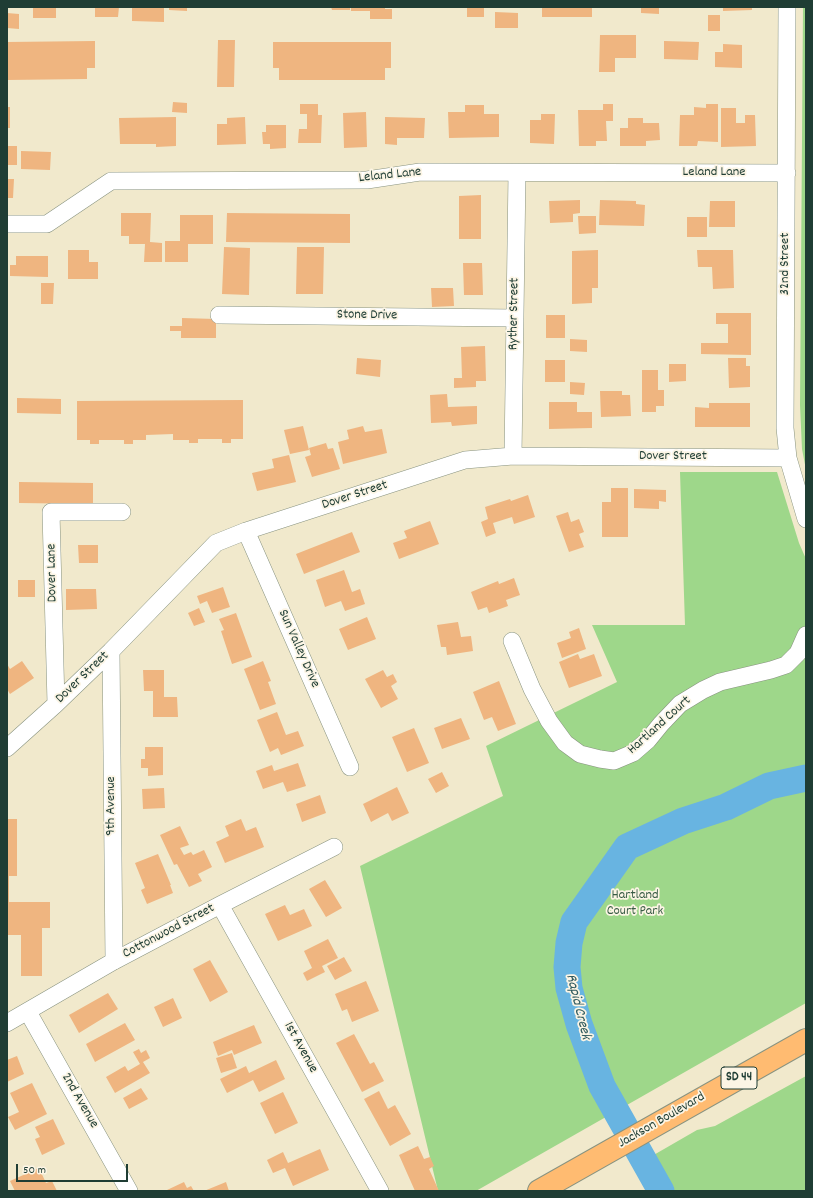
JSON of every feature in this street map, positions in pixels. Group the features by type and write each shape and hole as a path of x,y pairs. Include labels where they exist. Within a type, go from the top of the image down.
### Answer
{"main road":[{"name":"Jackson Boulevard","path":"539,1191 806,1040"}],"street":[{"name":"32nd Street","path":"787,7 785,428 788,458 806,519"},
{"name":"Leland Lane","path":"7,224 47,224 111,181 367,180 420,172 787,173"},
{"name":"Ryther Street","path":"513,456 517,172"},
{"name":"Stone Drive","path":"218,315 514,318"},
{"name":"Dover Street","path":"7,748 56,704 111,651 216,543 246,531 465,460 513,456 788,458"},
{"name":"Dover Lane","path":"56,704 51,512 122,512"},
{"name":"Sun Valley Drive","path":"246,531 350,767"},
{"name":"Hartland Court","path":"512,641 532,689 549,721 565,743 580,754 614,761 633,753 648,740 680,704 703,690 720,682 786,665 798,653 806,635"},
{"name":"9th Avenue","path":"111,651 114,961"},
{"name":"Cottonwood Street","path":"7,1023 114,961 334,847"},
{"name":"1st Avenue","path":"220,905 380,1191"},
{"name":"2nd Avenue","path":"28,1012 129,1191"}],"green space":[{"path":"803,7 806,7 806,470 802,449 800,405"},
{"name":"Hartland Court Park","path":"680,472 777,472 799,543 806,559 806,1003 476,1191 438,1191 360,866 503,796 486,746 617,682 592,625 685,625"},
{"path":"806,1076 806,1191 661,1191 645,1160 697,1130 715,1126"}],"water":[{"path":"655,1160 674,1191 651,1191 638,1170"}],"building":[{"path":"33,7 56,7 56,18 33,18"},
{"path":"95,7 119,7 118,17 95,17"},
{"path":"132,7 164,7 164,22 132,21"},
{"path":"169,7 187,7 187,11 169,10"},
{"path":"331,7 350,7 350,10 332,10"},
{"path":"351,7 385,7 385,9 392,9 392,19 370,19 370,11 351,11"},
{"path":"467,7 484,7 484,17 467,17"},
{"path":"542,7 592,7 592,17 542,17"},
{"path":"641,7 659,7 659,14 641,13"},
{"path":"723,7 752,7 752,10 723,11"},
{"path":"495,12 518,13 518,28 495,28"},
{"path":"7,13 19,14 19,29 7,28"},
{"path":"708,15 720,15 720,31 708,31"},
{"path":"600,35 636,35 636,58 615,58 615,72 599,72"},
{"path":"218,40 235,40 234,87 217,87"},
{"path":"95,41 95,68 87,68 87,79 7,80 7,42"},
{"path":"664,41 699,42 698,60 664,59"},
{"path":"273,42 391,42 391,68 385,68 385,80 279,80 279,68 273,68"},
{"path":"723,44 742,45 742,68 715,67 715,52 723,52"},
{"path":"173,102 187,103 187,113 172,112"},
{"path":"300,104 318,104 318,115 322,115 321,143 298,143 299,129 307,129 307,114 300,114"},
{"path":"603,104 613,104 613,121 606,121 607,141 596,141 596,146 579,146 578,110 603,110"},
{"path":"706,104 718,104 718,142 698,141 697,146 679,146 680,115 694,115 694,107 706,108"},
{"path":"465,105 484,105 484,114 499,114 499,137 449,138 448,112 465,112"},
{"path":"7,107 10,107 10,128 7,128"},
{"path":"721,108 736,108 736,123 745,123 745,115 755,115 756,146 721,147"},
{"path":"366,112 367,147 344,148 343,113"},
{"path":"541,114 555,114 554,144 530,143 530,120 541,120"},
{"path":"176,117 176,146 156,147 156,144 120,144 119,118"},
{"path":"245,117 246,144 217,145 217,124 227,124 227,118"},
{"path":"385,117 425,118 424,138 397,138 397,145 385,144"},
{"path":"628,118 643,118 643,123 659,123 660,140 646,141 646,146 620,146 620,128 628,128"},
{"path":"266,125 286,125 286,148 270,149 270,144 263,144 262,132 266,132"},
{"path":"7,146 17,146 17,165 7,165"},
{"path":"21,151 51,152 50,170 21,169"},
{"path":"7,179 14,179 13,198 7,198"},
{"path":"481,195 481,239 459,239 459,196"},
{"path":"580,200 580,213 573,214 573,222 550,223 549,201"},
{"path":"600,200 636,201 636,204 645,205 644,226 599,225"},
{"path":"710,201 735,201 735,227 709,227"},
{"path":"121,213 151,213 150,242 162,243 162,262 144,262 145,244 129,244 129,236 121,236"},
{"path":"227,213 350,214 350,243 226,242"},
{"path":"180,215 213,215 213,244 188,244 188,262 165,262 165,241 180,241"},
{"path":"578,216 596,216 596,233 579,234"},
{"path":"687,217 707,217 707,237 687,237"},
{"path":"224,247 250,248 249,295 222,294"},
{"path":"297,247 324,247 323,294 296,294"},
{"path":"68,250 89,250 89,262 98,262 98,279 68,279"},
{"path":"598,250 598,288 592,288 592,303 572,304 572,251"},
{"path":"697,250 733,250 734,288 713,289 712,267 698,267"},
{"path":"16,256 48,256 48,277 10,276 10,265 16,265"},
{"path":"463,263 482,263 483,295 464,295"},
{"path":"41,283 54,283 53,304 41,304"},
{"path":"431,288 453,288 454,306 432,307"},
{"path":"716,313 751,313 751,355 701,354 701,343 728,343 728,324 716,324"},
{"path":"546,315 565,315 565,338 546,338"},
{"path":"182,318 216,319 216,338 181,338 181,331 170,331 170,326 182,326"},
{"path":"570,339 587,340 587,352 570,351"},
{"path":"485,346 486,381 476,381 476,387 454,388 454,378 462,378 461,347"},
{"path":"357,358 381,360 380,377 356,374"},
{"path":"728,358 746,358 746,366 750,366 750,387 729,388"},
{"path":"545,360 565,360 565,382 545,382"},
{"path":"669,364 686,364 686,381 669,382"},
{"path":"642,370 658,370 658,390 664,390 664,406 656,406 656,412 642,412"},
{"path":"570,382 585,383 584,395 570,394"},
{"path":"600,391 622,391 622,395 630,395 631,416 601,417"},
{"path":"447,394 448,407 477,406 477,424 452,426 451,422 431,423 430,395"},
{"path":"17,398 61,399 61,414 17,413"},
{"path":"243,400 243,439 231,439 231,443 222,443 222,439 198,439 198,443 189,443 189,440 173,440 173,434 146,435 146,440 133,440 133,444 124,444 124,440 99,440 99,444 90,444 90,440 77,440 77,401"},
{"path":"549,402 577,402 577,412 592,412 592,428 549,429"},
{"path":"709,403 750,403 750,427 695,427 695,407 709,408"},
{"path":"303,426 309,450 290,454 284,430"},
{"path":"363,426 365,432 382,429 387,453 343,464 338,442 349,439 347,430"},
{"path":"326,443 328,449 333,448 340,469 312,477 305,457 311,455 309,448"},
{"path":"289,455 296,482 257,491 252,473 274,468 272,459"},
{"path":"19,482 93,483 93,504 19,503"},
{"path":"611,488 628,488 628,537 602,537 602,502 611,502"},
{"path":"634,489 666,490 666,502 659,501 659,509 634,508"},
{"path":"528,495 535,517 514,524 512,517 493,523 496,533 486,537 481,522 488,519 485,507 510,499 511,501"},
{"path":"568,512 571,522 579,519 584,532 579,534 584,547 569,552 556,516"},
{"path":"430,521 439,544 399,559 393,543 407,538 404,531"},
{"path":"352,532 360,552 304,574 296,554"},
{"path":"78,545 98,545 98,563 79,563"},
{"path":"344,570 352,592 360,589 365,604 345,611 341,601 325,607 316,580"},
{"path":"514,578 520,595 506,600 508,606 489,613 487,607 478,610 471,592 498,581 499,584"},
{"path":"18,580 35,580 35,597 18,597"},
{"path":"223,587 230,607 212,613 207,601 200,604 197,596"},
{"path":"66,589 96,589 97,609 66,610"},
{"path":"199,608 205,622 194,626 188,613"},
{"path":"236,613 252,657 232,664 221,631 224,630 219,619"},
{"path":"367,617 376,639 348,650 339,629"},
{"path":"458,622 461,637 471,636 473,651 447,655 446,647 441,647 437,625"},
{"path":"579,628 586,649 562,658 557,643 571,638 569,632"},
{"path":"578,654 580,659 594,654 602,676 569,688 559,662"},
{"path":"22,661 34,678 10,694 7,689 7,664 10,669"},
{"path":"263,661 271,681 268,682 276,704 260,710 244,669"},
{"path":"143,670 164,670 164,697 177,697 178,717 153,717 153,691 144,691"},
{"path":"383,670 387,677 393,674 397,682 391,686 398,699 381,708 365,679"},
{"path":"499,681 516,724 498,731 492,717 484,720 473,692"},
{"path":"277,712 286,735 298,731 304,746 281,755 278,748 270,752 257,720"},
{"path":"461,718 470,739 442,749 434,728"},
{"path":"414,728 429,763 407,772 392,737"},
{"path":"145,747 163,747 163,775 148,776 148,768 141,768 141,759 145,759"},
{"path":"298,763 306,786 287,792 283,782 263,789 256,771 272,765 274,771"},
{"path":"442,772 449,786 436,793 428,779"},
{"path":"397,787 409,813 392,821 388,813 371,822 363,804"},
{"path":"164,788 165,808 143,809 142,789"},
{"path":"320,795 326,813 302,822 296,804"},
{"path":"7,819 17,819 17,876 9,876 9,902 50,902 50,928 42,928 42,976 21,976 21,935 7,935"},
{"path":"241,819 246,831 256,827 264,847 225,863 216,842 229,836 225,826"},
{"path":"180,826 189,845 180,848 184,855 191,852 193,855 204,850 212,867 198,874 202,881 189,887 177,864 174,865 160,835"},
{"path":"158,854 173,893 147,904 141,890 145,888 135,863"},
{"path":"325,880 342,908 326,917 309,889"},
{"path":"285,905 290,915 304,909 312,926 278,941 265,914"},
{"path":"328,939 338,958 322,966 325,972 307,981 303,973 312,968 304,951"},
{"path":"344,957 352,971 335,980 327,966"},
{"path":"210,960 228,992 210,1002 193,969"},
{"path":"366,981 379,1011 352,1022 347,1009 342,1011 335,994"},
{"path":"108,993 118,1009 79,1033 69,1015"},
{"path":"173,998 182,1018 163,1027 154,1007"},
{"path":"125,1023 135,1040 95,1062 86,1044"},
{"path":"254,1025 262,1043 234,1055 232,1050 218,1056 213,1042"},
{"path":"354,1034 370,1064 374,1062 384,1081 362,1092 336,1043"},
{"path":"139,1049 141,1053 146,1050 150,1058 143,1062 150,1073 115,1093 106,1077 125,1066 128,1071 140,1064 133,1052"},
{"path":"232,1053 237,1068 221,1073 216,1058"},
{"path":"17,1056 24,1074 7,1082 7,1060"},
{"path":"276,1060 285,1079 259,1092 253,1080 227,1093 220,1079 246,1066 249,1073"},
{"path":"32,1083 47,1114 15,1130 8,1117 19,1112 10,1093"},
{"path":"141,1088 148,1099 129,1109 123,1098"},
{"path":"379,1091 388,1109 395,1105 411,1134 390,1146 364,1099"},
{"path":"283,1092 298,1123 275,1134 260,1103"},
{"path":"53,1119 65,1144 42,1155 35,1139 40,1137 35,1127"},
{"path":"418,1146 424,1159 430,1157 434,1166 429,1169 439,1191 415,1191 399,1155"},
{"path":"320,1149 329,1170 293,1186 285,1168 273,1173 267,1160 283,1152 288,1163"},
{"path":"39,1168 46,1183 52,1181 57,1191 15,1191 10,1181"},
{"path":"184,1182 187,1188 191,1186 194,1191 167,1190"},
{"path":"226,1182 229,1191 204,1191"}],"waterway":[{"name":"Rapid Creek","path":"661,1191 602,1086 579,1024 569,988 567,967 569,943 574,922 627,847 683,821 726,807 769,786 806,778"}]}
